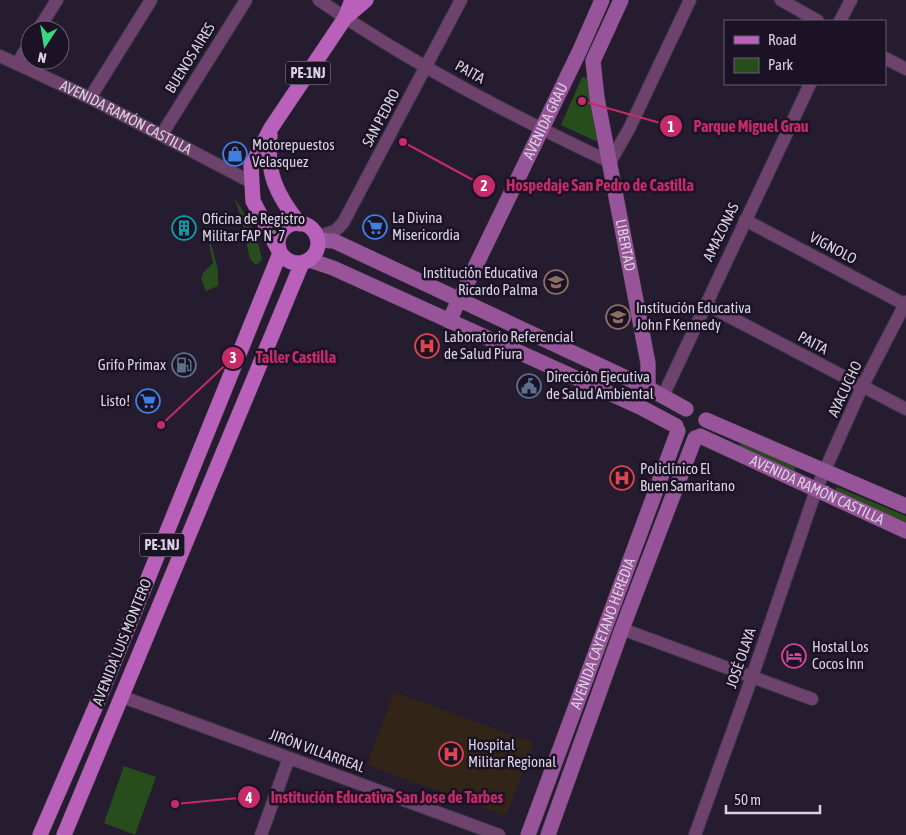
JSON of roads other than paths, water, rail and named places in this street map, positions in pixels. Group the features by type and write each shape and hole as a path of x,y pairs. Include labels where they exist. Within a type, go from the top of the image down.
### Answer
{"main road":[{"name":"PE-1NJ","path":"280,252 253,201 250,182 252,166 271,128 345,18 352,0"},
{"name":"PE-1NJ","path":"345,18 366,0"},
{"name":"AVENIDA GRAU","path":"449,321 602,0"},
{"path":"610,162 593,61 621,0"},
{"path":"271,128 269,166 276,189 287,208 300,224 311,228 317,238 334,241 648,388 686,409 699,410 706,420 705,429 698,437 687,438 677,428 642,408 334,268 305,262 287,261 280,252"},
{"name":"LIBERTAD","path":"610,162 648,363 648,388"},
{"name":"PE-1NJ","path":"280,252 278,245 280,233 289,225 300,224"},
{"name":"PE-1NJ","path":"305,262 316,251 317,238"},
{"name":"AVENIDA LUIS MONTERO","path":"40,835 104,687 280,252"},
{"name":"AVENIDA LUIS MONTERO","path":"64,835 305,262"},
{"path":"254,320 275,330"},
{"path":"220,401 242,410"},
{"path":"677,428 679,414 686,409"},
{"name":"AVENIDA RAMÓN CASTILLA","path":"706,420 906,506"},
{"name":"AVENIDA CAYETANO HEREDIA","path":"528,835 677,428"},
{"name":"AVENIDA CAYETANO HEREDIA","path":"548,835 622,629 698,437"},
{"name":"AVENIDA RAMÓN CASTILLA","path":"698,437 906,531"}],"street":[{"path":"44,20 56,0"},
{"path":"90,98 151,0"},
{"name":"BUENOS AIRES","path":"162,134 246,0"},
{"name":"PAITA","path":"319,0 345,18 427,67 540,129 610,162"},
{"name":"SAN PEDRO","path":"317,238 334,231 343,223 461,0"},
{"path":"610,162 628,129 690,0"},
{"path":"781,0 816,20"},
{"path":"841,20 851,0"},
{"name":"AVENIDA RAMÓN CASTILLA","path":"0,56 162,134 250,182"},
{"path":"17,64 20,59"},
{"path":"886,59 906,69"},
{"name":"AMAZONAS","path":"663,396 810,85"},
{"name":"VIGNOLO","path":"745,220 906,304"},
{"name":"PAITA","path":"705,304 906,409"},
{"name":"AYACUCHO","path":"816,490 862,387 906,304"},
{"name":"JOSÉ OLAYA","path":"695,835 816,490"},
{"path":"622,629 812,699"},
{"name":"JIRÓN VILLARREAL","path":"123,697 499,835"},
{"path":"261,835 289,758"}],"place":[{"name":"Parque Miguel Grau","path":"582,101"},
{"name":"Hospedaje San Pedro de Castilla","path":"403,142"},
{"name":"Motorepuestos Velasquez","path":"235,154"},
{"name":"La Divina Misericordia","path":"375,227"},
{"name":"Oficina de Registro Militar FAP N° 7","path":"184,228"},
{"name":"Institución Educativa Ricardo Palma","path":"556,282"},
{"name":"Institución Educativa John F Kennedy","path":"618,317"},
{"name":"Laboratorio Referencial de Salud Piura","path":"427,346"},
{"name":"Grifo Primax","path":"184,365"},
{"name":"Dirección Ejecutiva de Salud Ambiental","path":"529,386"},
{"name":"Listo!","path":"148,401"},
{"name":"Taller Castilla","path":"161,425"},
{"name":"Policlínico El Buen Samaritano","path":"622,478"},
{"name":"Hostal Los Cocos Inn","path":"794,656"},
{"name":"Hospital Militar Regional","path":"451,754"},
{"name":"Institución Educativa San Jose de Tarbes","path":"175,804"}]}
